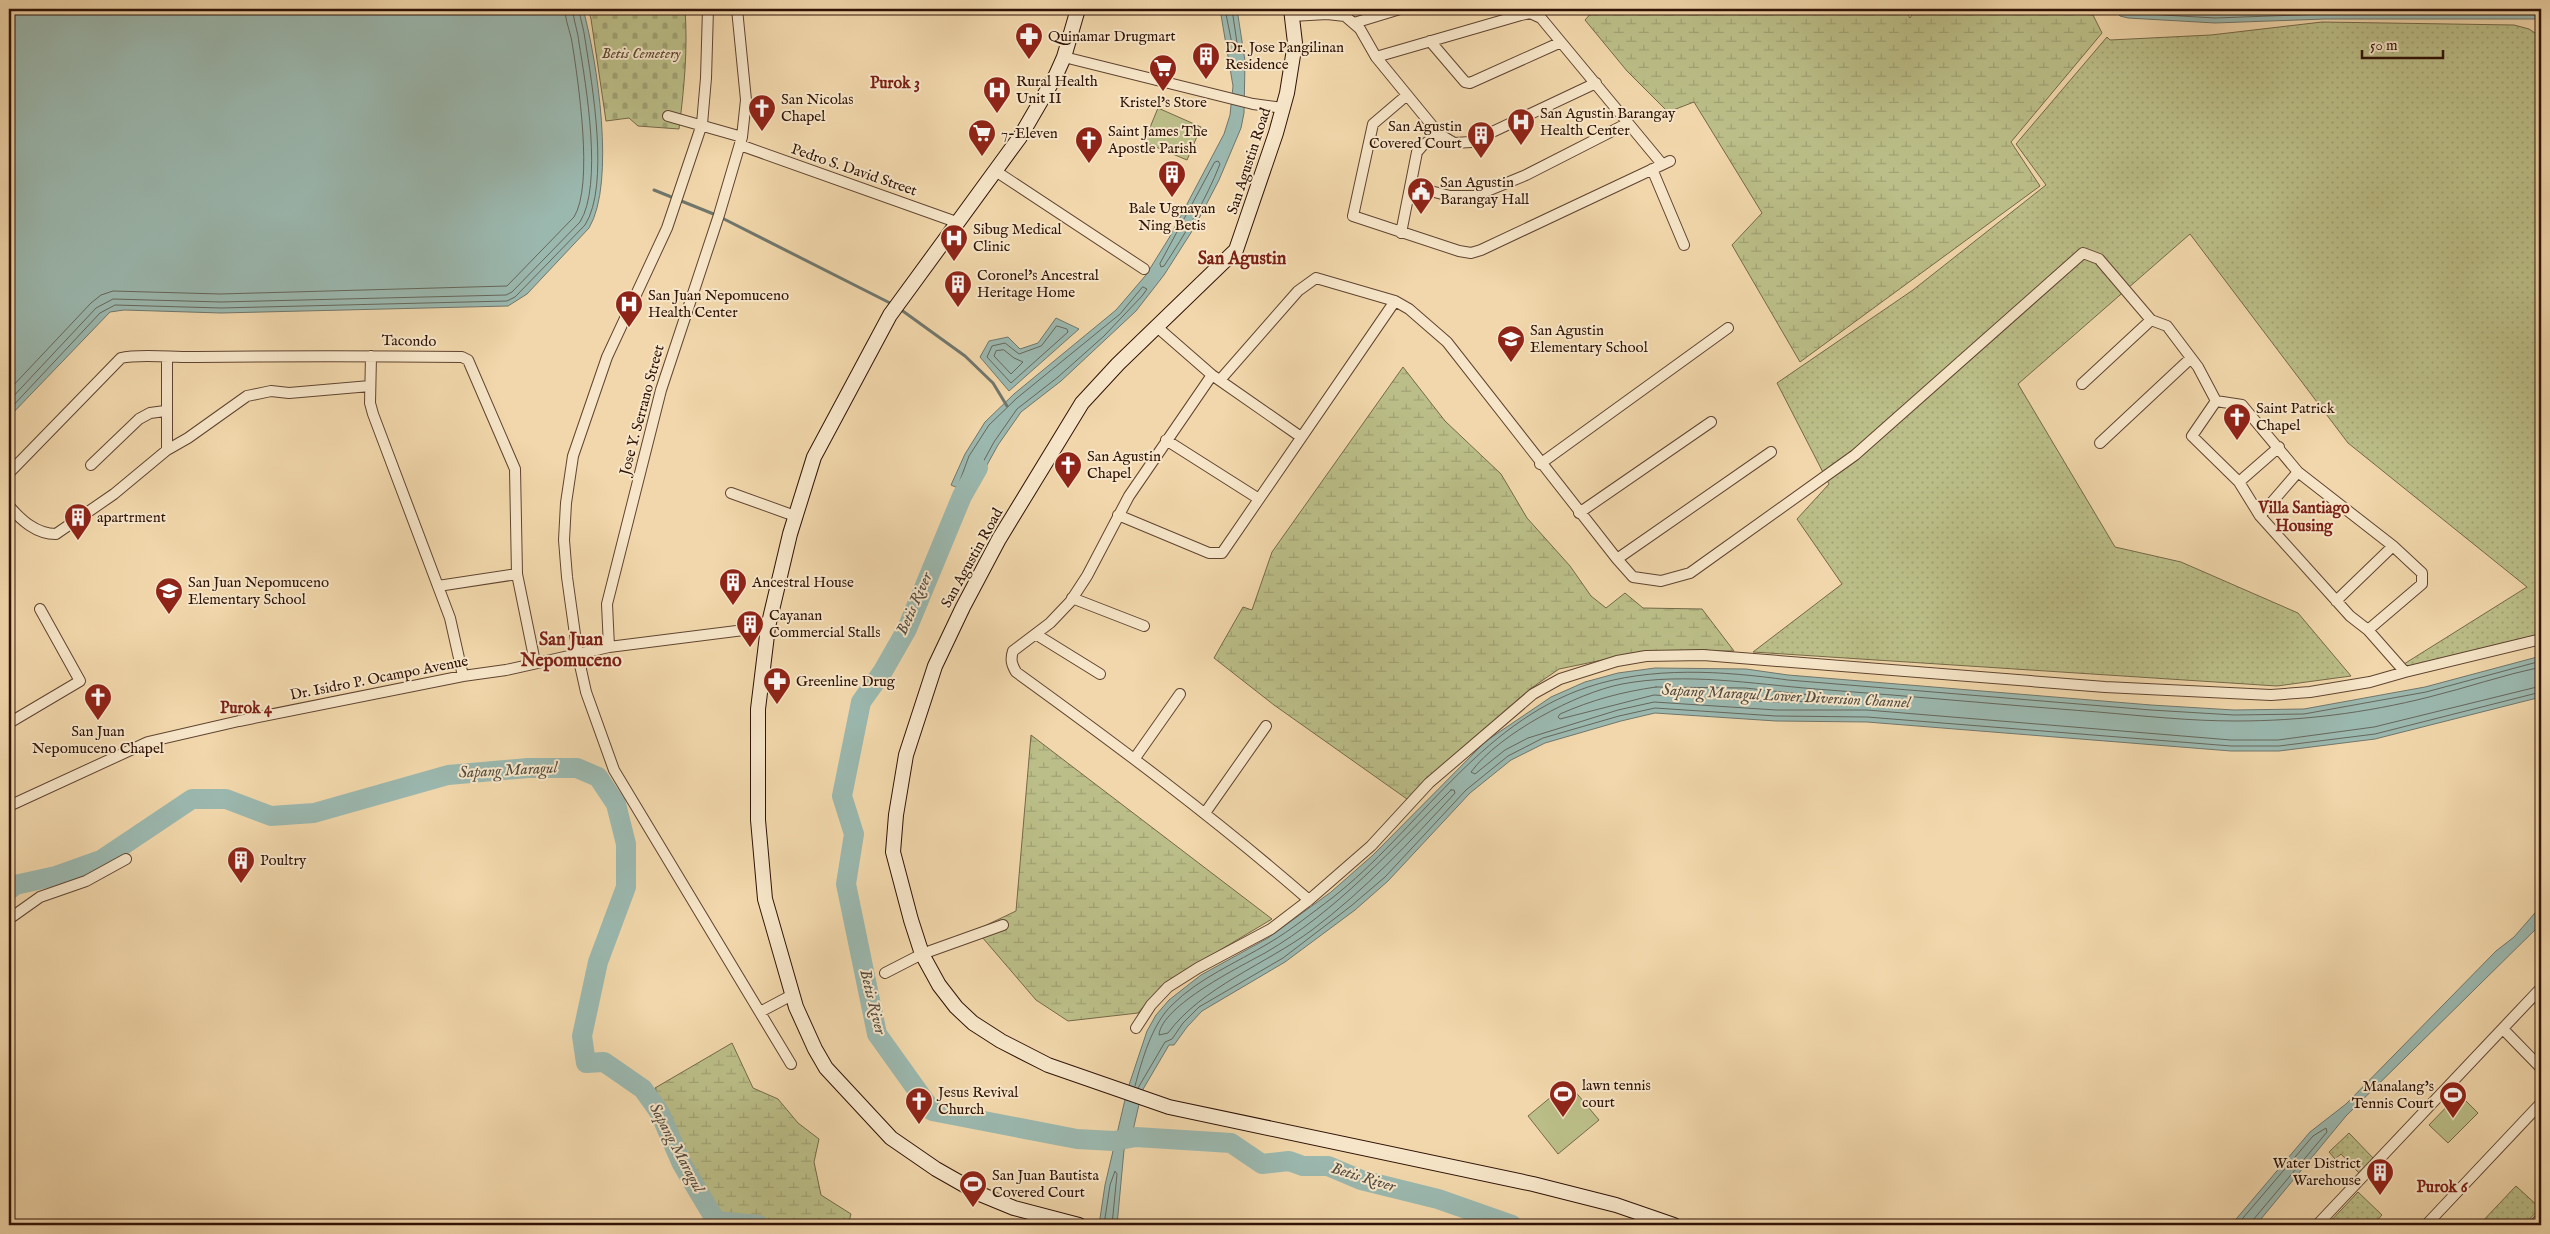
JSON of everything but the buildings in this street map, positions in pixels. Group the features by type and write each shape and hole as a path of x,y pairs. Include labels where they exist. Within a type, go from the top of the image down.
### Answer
{"street":[{"path":"708,9 702,124 667,228 607,357 574,456 566,503 564,540 569,602 578,656 591,707 614,770 791,1064"},
{"name":"Jose Y. Serrano Street","path":"609,647 607,604 662,390 741,141 746,100 736,9"},
{"path":"1078,9 1064,57 1020,137 997,172 890,315 814,457 795,516 768,627 758,709 758,820 765,898 792,995 815,1049 826,1068 891,1138 936,1169 980,1194 1014,1208 1080,1225"},
{"path":"1354,24 1400,9"},
{"path":"1292,12 1345,16 1366,38 1376,57 1439,134 1454,143 1471,142 1596,83"},
{"name":"San Agustin Road","path":"1292,12 1295,43 1283,108 1236,250 1082,403 999,539 963,607 936,666 906,755 896,815 894,852 900,884 922,954 939,985 956,1007 973,1023 1001,1041 1048,1065 1147,1101 1446,1167 1533,1184 1616,1205 1674,1225"},
{"path":"1376,57 1530,13 1541,18 1628,123 1666,162 1481,250 1471,253 1459,251 1353,216 1373,124 1407,95"},
{"path":"1430,42 1464,82 1470,83 1475,83 1560,43"},
{"path":"1064,57 1253,104 1283,108"},
{"name":"Pedro S. David Street","path":"668,116 702,124 741,141 959,223"},
{"path":"1411,186 1450,196 1475,196 1526,175 1628,123"},
{"path":"1401,233 1417,152 1423,145 1439,134"},
{"path":"1652,169 1684,245"},
{"path":"997,172 1144,268"},
{"path":"1309,900 1206,814 1135,758 1016,672 1011,658 1013,651 1036,635 1072,598 1087,576 1118,515 1166,440 1216,378 1298,291 1316,278 1395,301 1409,309 1446,342 1616,560 1633,577 1661,581 1690,573 1855,455 2083,253 2099,259 2151,320 2166,326 2191,358 2216,401"},
{"path":"1118,515 1217,554 1222,553 1395,301"},
{"path":"2082,384 2151,320"},
{"path":"1157,327 1216,378 1301,437"},
{"path":"1540,464 1728,328"},
{"path":"9,473 121,358 130,356 167,358 371,356"},
{"name":"Tacondo","path":"463,676 450,618 385,449 372,408 370,386 371,356 462,357 468,360 515,469 517,574 535,662"},
{"path":"167,358 167,450"},
{"path":"2100,443 2191,358"},
{"path":"9,506 19,518 36,529 47,534 56,534 114,494 167,450 188,438 247,396 258,393 289,393 370,386"},
{"path":"2216,401 2242,405 2298,472 2393,546 2422,573 2422,584 2368,630"},
{"path":"2216,401 2192,436 2239,482 2260,516 2336,601 2368,630 2405,672"},
{"path":"91,465 140,419 150,413 166,411"},
{"path":"1579,513 1711,422"},
{"path":"1166,440 1259,499"},
{"path":"2239,482 2279,447"},
{"path":"1616,560 1771,452"},
{"path":"2260,516 2298,472"},
{"path":"731,493 795,516"},
{"path":"2336,601 2393,546"},
{"path":"438,586 517,574"},
{"path":"1072,598 1144,626"},
{"path":"9,723 80,681 40,609"},
{"name":"Dr. Isidro P. Ocampo Avenue","path":"9,806 148,742 463,676 578,656 609,647 768,627"},
{"path":"1036,635 1100,674"},
{"path":"1136,1028 1151,1005 1168,987 1198,968 1271,928 1309,900 1371,846 1429,784 1533,694 1560,679 1617,661 1646,656 1703,655 2105,687 2271,695 2310,692 2370,682 2541,639"},
{"path":"1135,758 1180,694"},
{"path":"1206,814 1266,726"},
{"path":"9,919 40,897 86,881 126,859"},
{"path":"885,973 922,954 1003,925"},
{"path":"2318,1225 2541,988"},
{"path":"760,1012 792,995"},
{"path":"2503,1029 2541,1068"},
{"path":"2426,1225 2541,1103"},
{"path":"2534,1225 2541,1218"}],"green space":[{"name":"Betis Cemetery","path":"588,9 685,9 685,69 679,129 638,126 629,118 606,121"},
{"path":"1595,9 1904,9 1910,18 1916,9 2090,9 2102,33 2011,142 2040,186 1800,362 1732,245 1762,213 1694,102 1668,112 1627,71 1585,20"},
{"path":"2322,22 2514,25 2529,29 2541,37 2541,635 2412,669 2404,664 2527,587 2348,443 2190,234 2018,384 2115,547 2181,562 2298,613 2351,676 2277,686 1753,652 1842,584 1797,519 1829,484 1777,383 1913,290 2046,185 2016,144 2107,37 2110,40 2211,35"},
{"path":"1158,108 1201,127 1187,160 1144,142"},
{"path":"1403,367 1445,421 1501,474 1527,518 1570,566 1591,596 1606,608 1625,593 1643,608 1702,609 1734,651 1646,651 1559,669 1530,689 1407,799 1274,705 1214,658 1243,607 1252,610 1272,552"},
{"path":"1031,735 1272,919 1165,983 1138,1013 1068,1021 1036,1000 976,930 1016,911"},
{"path":"732,1043 753,1088 778,1099 798,1123 819,1139 814,1162 821,1195 851,1214 848,1225 783,1225 718,1217 685,1163 655,1088"},
{"name":"lawn tennis court","path":"1568,1083 1599,1120 1558,1154 1528,1116"},
{"name":"Manalang's Tennis Court","path":"2459,1094 2478,1113 2448,1143 2429,1125"},
{"path":"2349,1133 2374,1159 2359,1173 2341,1154 2335,1159 2329,1152"},
{"path":"2516,1186 2540,1208 2524,1225 2479,1225"},
{"path":"2358,1192 2382,1215 2373,1225 2327,1225"}],"water":[{"path":"9,9 583,9 594,58 601,120 603,152 597,208 589,228 527,294 508,306 221,313 124,310 110,312 9,417"},
{"path":"1220,9 1237,9 1245,61 1244,113 1241,128 1219,180 1194,228 1164,275 1136,311 1061,381 1021,412 998,445 971,494 951,485 965,454 985,422 1014,394 1116,310 1146,275 1169,238 1224,134 1230,115 1233,86"},
{"path":"2113,9 2541,9 2541,19 2325,19 2215,23 2128,18 2120,16"},
{"path":"1056,318 1079,329 1009,391 980,357 989,341 1008,337 1020,349 1038,343"},
{"name":"Sapang Maragul Lower Diversion Channel","path":"2541,656 2541,697 2375,739 2279,751 2231,751 1867,722 1776,721 1655,713 1545,743 1511,760 1470,793 1388,881 1355,910 1285,962 1202,1011 1174,1045 1169,1045 1142,1091 1132,1135 1124,1150 1117,1225 1099,1225 1105,1185 1127,1091 1147,1031 1156,1015 1169,1000 1201,975 1268,938 1331,892 1373,855 1486,741 1551,697 1585,682 1618,673 1655,668 1746,669 1788,675 2151,705 2234,710 2304,709 2425,687"},
{"path":"2541,906 2541,924 2346,1116 2256,1225 2231,1225 2310,1132 2346,1104 2496,951 2514,937"}],"waterway":[{"path":"654,190 716,215"},
{"path":"720,217 892,304"},
{"path":"900,309 965,356 993,383 1007,406"},
{"name":"Betis River","path":"978,468 962,496 907,629 883,671 861,702 842,796 854,834 846,884 877,1034 932,1111 1077,1139 1114,1141 1136,1137 1231,1143 1262,1164 1289,1161 1303,1166 1328,1166 1361,1180 1438,1199 1512,1225"},
{"name":"Sapang Maragul","path":"9,890 15,885 56,876 101,860 192,799 226,799 271,816 314,813 448,775 528,768 577,768 598,777 616,804 626,844 626,887 598,962 582,1036 586,1063 604,1062 643,1089 660,1113 682,1164 716,1221 759,1225"}],"place":[{"name":"Quinamar Drugmart","path":"1029,60"},
{"name":"Dr. Jose Pangilinan Residence","path":"1206,80"},
{"name":"Kristel's Store","path":"1163,92"},
{"name":"Rural Health Unit II","path":"997,114"},
{"name":"San Nicolas Chapel","path":"762,132"},
{"name":"San Agustin Barangay Health Center","path":"1521,146"},
{"name":"7-Eleven","path":"982,157"},
{"name":"San Agustin Covered Court","path":"1481,159"},
{"name":"Saint James The Apostle Parish","path":"1089,164"},
{"name":"Bale Ugnayan Ning Betis","path":"1172,198"},
{"name":"San Agustin Barangay Hall","path":"1421,215"},
{"name":"Sibug Medical Clinic","path":"954,262"},
{"name":"Coronel's Ancestral Heritage Home","path":"958,308"},
{"name":"San Juan Nepomuceno Health Center","path":"629,328"},
{"name":"San Agustin Elementary School","path":"1511,363"},
{"name":"Saint Patrick Chapel","path":"2237,441"},
{"name":"San Agustin Chapel","path":"1068,489"},
{"name":"apartrment","path":"78,541"},
{"name":"Ancestral House","path":"733,606"},
{"name":"San Juan Nepomuceno Elementary School","path":"169,615"},
{"name":"Cayanan Commercial Stalls","path":"750,648"},
{"name":"Greenline Drug","path":"777,705"},
{"name":"San Juan Nepomuceno Chapel","path":"98,721"},
{"name":"Poultry","path":"241,884"},
{"name":"lawn tennis court","path":"1563,1118"},
{"name":"Manalang's Tennis Court","path":"2453,1119"},
{"name":"Jesus Revival Church","path":"919,1125"},
{"name":"Water District Warehouse","path":"2380,1196"},
{"name":"San Juan Bautista Covered Court","path":"973,1208"}],"district":[{"name":"Purok 3","path":"895,84"},
{"name":"San Agustin","path":"1242,259"},
{"name":"Villa Santiago Housing","path":"2304,518"},
{"name":"San Juan Nepomuceno","path":"571,650"},
{"name":"Purok 4","path":"246,709"},
{"name":"Purok 6","path":"2442,1188"}]}
